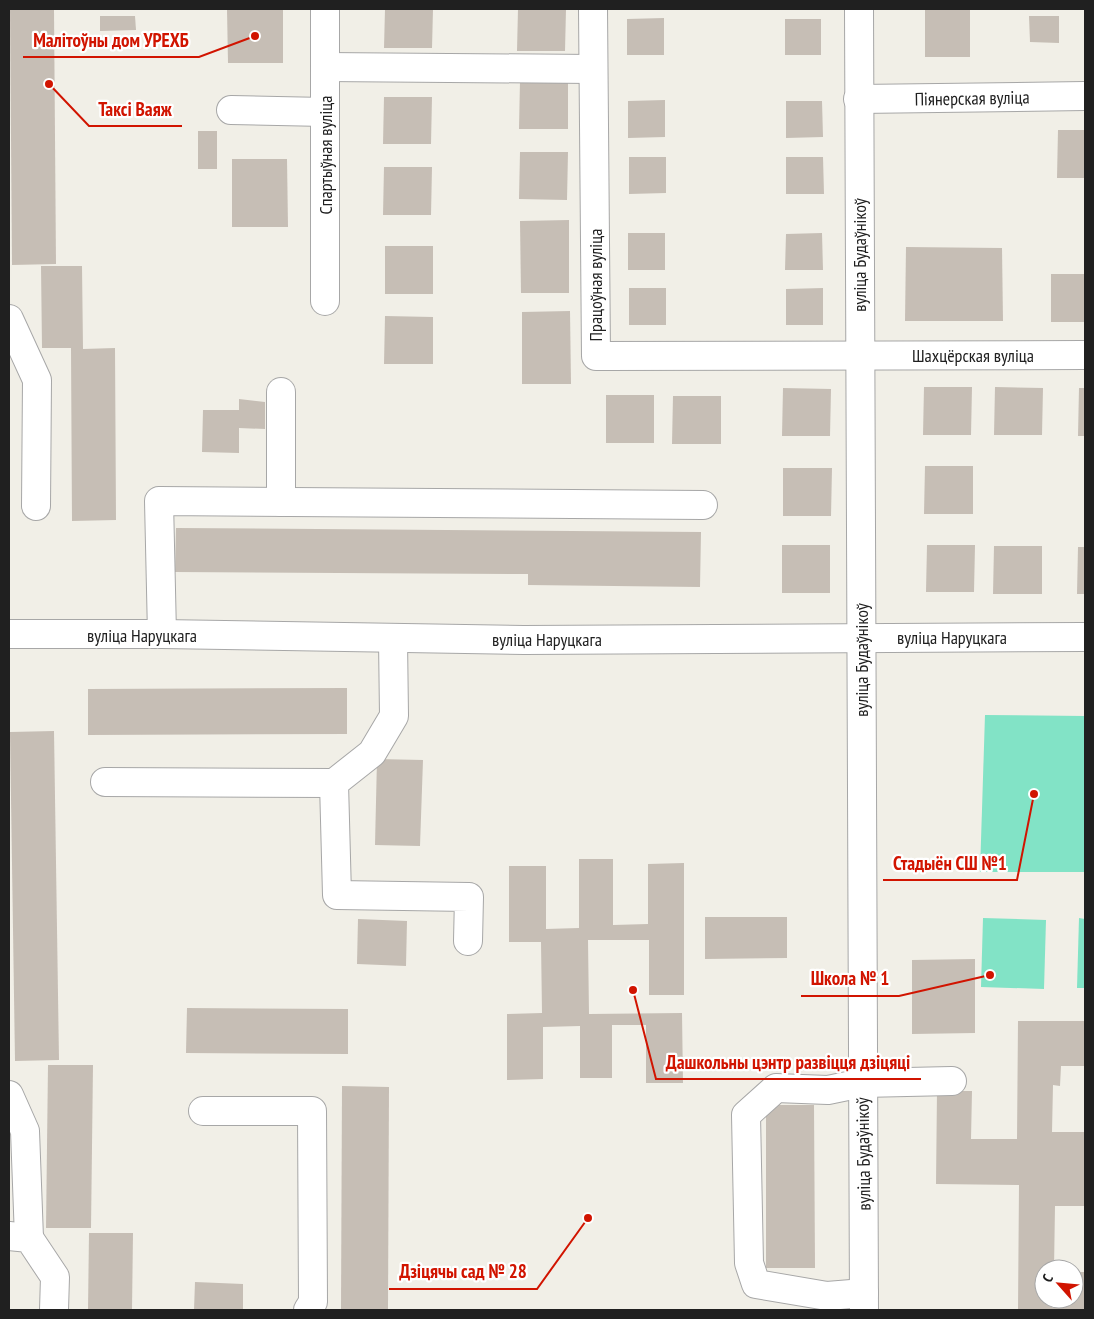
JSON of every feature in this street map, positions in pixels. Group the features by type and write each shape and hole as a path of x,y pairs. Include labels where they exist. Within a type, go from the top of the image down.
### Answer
{"street":[{"name":"Спартыўная вуліца","path":"324,9 325,301"},
{"name":"Працоўная вуліца","path":"593,9 596,356 860,356"},
{"name":"вуліца Будаўнікоў","path":"859,9 864,1301"},
{"path":"325,66 593,69"},
{"name":"Піянерская вуліца","path":"858,99 1085,96"},
{"path":"231,110 325,112"},
{"path":"9,319 37,380 36,506"},
{"name":"Шахцёрская вуліца","path":"860,356 1085,356"},
{"path":"281,392 281,502"},
{"path":"162,634 159,501 703,504"},
{"name":"вуліца Наруцкага","path":"9,634 162,634 393,639 1085,637"},
{"path":"105,782 334,783 372,753 394,716 393,639"},
{"path":"334,783 336,895 469,897 468,941"},
{"path":"864,1301 756,1284 748,1263 746,1115 776,1088 828,1090 862,1083 952,1081"},
{"path":"9,1095 25,1131 19,1237 55,1277 54,1310"},
{"path":"202,1111 312,1110 313,1302 308,1310"}],"green space":[{"path":"985,715 1085,716 1085,872 980,872"},
{"path":"983,918 1046,920 1044,989 981,987"},
{"path":"1079,918 1085,919 1085,988 1077,988"}],"building":[{"path":"10,9 54,9 56,264 12,265"},
{"path":"227,9 283,9 283,63 228,63"},
{"path":"385,9 433,9 432,48 384,48"},
{"path":"518,9 566,9 565,51 517,51"},
{"path":"925,9 970,9 970,57 925,57"},
{"path":"100,16 135,16 136,30 100,31"},
{"path":"1029,16 1059,16 1059,43 1030,42"},
{"path":"664,18 664,55 627,55 627,19"},
{"path":"785,19 821,19 821,55 785,55"},
{"path":"520,81 568,81 568,129 519,129"},
{"path":"384,97 432,97 431,144 383,144"},
{"path":"665,100 665,137 628,138 628,101"},
{"path":"786,101 822,101 823,137 786,138"},
{"path":"1058,130 1085,130 1085,178 1057,178"},
{"path":"198,131 217,131 217,169 198,169"},
{"path":"520,152 568,152 567,200 519,199"},
{"path":"629,157 666,157 666,193 629,194"},
{"path":"786,157 823,157 824,194 786,194"},
{"path":"232,159 287,159 288,227 232,227"},
{"path":"384,167 432,167 431,215 383,215"},
{"path":"569,220 569,293 521,293 520,221"},
{"path":"628,233 665,233 665,270 628,270"},
{"path":"822,233 823,270 785,270 786,234"},
{"path":"385,246 433,246 433,294 385,294"},
{"path":"906,247 1002,248 1003,321 905,321"},
{"path":"41,266 82,266 83,349 115,348 116,520 72,521 71,348 42,348"},
{"path":"1051,274 1085,274 1085,322 1051,322"},
{"path":"629,288 666,288 666,325 629,325"},
{"path":"823,288 823,325 786,325 786,289"},
{"path":"570,311 571,384 522,384 522,312"},
{"path":"385,316 433,317 433,364 384,364"},
{"path":"924,387 972,387 971,435 923,435"},
{"path":"995,387 1043,388 1042,435 994,435"},
{"path":"783,388 831,389 830,436 782,436"},
{"path":"1079,388 1085,388 1085,436 1078,436"},
{"path":"606,395 654,395 654,443 606,443"},
{"path":"673,396 721,396 721,444 672,444"},
{"path":"239,399 265,402 265,429 239,428 239,453 202,452 203,410 239,410"},
{"path":"925,466 973,466 973,514 924,514"},
{"path":"783,468 832,468 831,516 783,516"},
{"path":"176,528 701,532 700,587 528,585 528,574 175,572"},
{"path":"782,545 830,545 830,593 782,593"},
{"path":"927,545 975,545 974,592 926,592"},
{"path":"994,546 1042,546 1042,594 993,594"},
{"path":"1078,547 1085,547 1085,594 1077,594"},
{"path":"347,688 347,734 88,735 88,689"},
{"path":"54,731 59,1060 15,1061 10,732"},
{"path":"377,759 423,760 420,846 375,845"},
{"path":"579,859 613,859 613,925 648,924 648,864 684,863 684,995 649,995 649,940 588,940 589,1014 682,1013 683,1083 646,1083 646,1025 612,1025 612,1078 580,1078 580,1026 543,1027 543,1079 507,1080 507,1014 542,1013 541,942 509,942 509,866 546,866 546,929 579,928"},
{"path":"705,917 787,917 787,958 705,959"},
{"path":"358,919 407,921 406,966 357,964"},
{"path":"975,959 975,1033 912,1034 912,960"},
{"path":"187,1008 348,1009 348,1054 186,1053"},
{"path":"1018,1021 1085,1021 1085,1066 1061,1066 1060,1086 1053,1085 1052,1132 1085,1132 1085,1206 1055,1206 1054,1259 1034,1259 1034,1309 1084,1309 1085,1272 1085,1310 1018,1310 1019,1185 936,1184 937,1091 972,1091 971,1139 1017,1139"},
{"path":"48,1065 93,1065 91,1228 46,1228"},
{"path":"342,1086 389,1087 388,1310 341,1310"},
{"path":"766,1105 814,1105 815,1268 766,1268"},
{"path":"89,1233 133,1233 132,1310 88,1310"},
{"path":"195,1282 243,1284 243,1310 194,1310"}],"place":[{"name":"Малітоўны дом УРЕХБ","path":"255,36"},
{"name":"Таксі Ваяж","path":"49,84"},
{"name":"Стадыён СШ №1","path":"1034,794"},
{"name":"Школа № 1","path":"990,975"},
{"name":"Дашкольны цэнтр развіцця дзіцяці","path":"633,990"},
{"name":"Дзіцячы сад № 28","path":"588,1218"}]}
